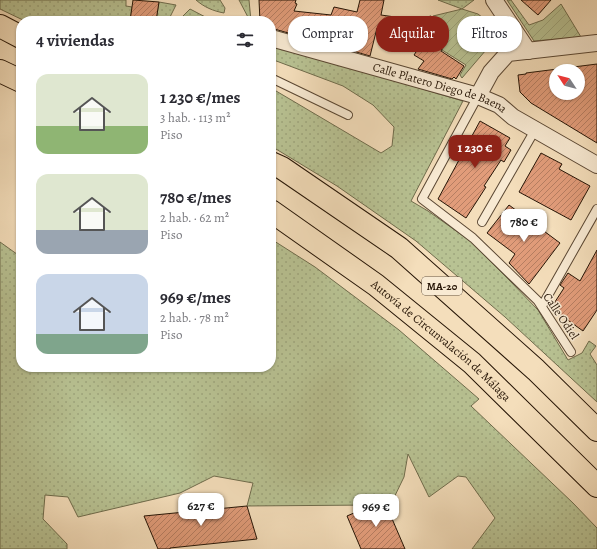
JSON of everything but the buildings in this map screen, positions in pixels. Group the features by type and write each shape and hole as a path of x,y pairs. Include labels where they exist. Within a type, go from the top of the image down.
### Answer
{"highway":[{"path":"0,26 16,34"},
{"path":"0,71 16,79"},
{"name":"MA-20","path":"276,165 399,248 536,370 597,430"},
{"name":"Autovía de Circunvalación de Málaga","path":"276,215 376,285 472,364 597,486"}],"street":[{"path":"494,0 528,51"},
{"name":"Calle Platero Diego de Baena","path":"276,39 478,96 499,105 513,117 597,165"},
{"path":"478,96 491,72 508,53 597,43"}],"lane":[{"path":"276,80 348,115"},
{"name":"Calle Odiel","path":"478,96 422,199 473,238 538,301 571,352"},
{"path":"482,222 536,130"},
{"path":"542,306 597,209"}],"green space":[{"path":"0,0 126,0 126,6 132,7 131,16 16,17 0,9"},
{"path":"196,0 220,0 225,8 224,13 202,5"},
{"path":"239,0 249,0 251,16 247,16"},
{"path":"438,0 474,0 462,9"},
{"path":"507,0 511,0 529,25 543,20 561,4 581,37 534,41 522,23 522,16 518,16"},
{"path":"159,2 176,5 170,16 157,16"},
{"path":"190,9 203,16 183,16"},
{"path":"462,9 481,16 457,16 457,52 484,52 462,78 460,75 466,65 445,52 449,52 449,16 433,16"},
{"path":"276,45 288,49 288,52 298,52 463,101 411,201 469,240 510,281 538,310 568,360 582,353 589,341 596,346 590,354 597,365 597,402 505,317 416,241 337,186 276,149 276,91 381,153 392,146 394,127 373,105 343,86 276,61"},
{"path":"0,242 16,253 16,372 276,372 276,242 315,267 399,330 479,399 471,406 573,503 597,528 597,549 472,549 495,518 466,477 458,476 429,497 408,454 404,477 388,510 383,500 372,505 247,506 253,483 214,476 180,493 78,517 68,497 45,495 43,519 67,544 67,549 0,549"}]}
